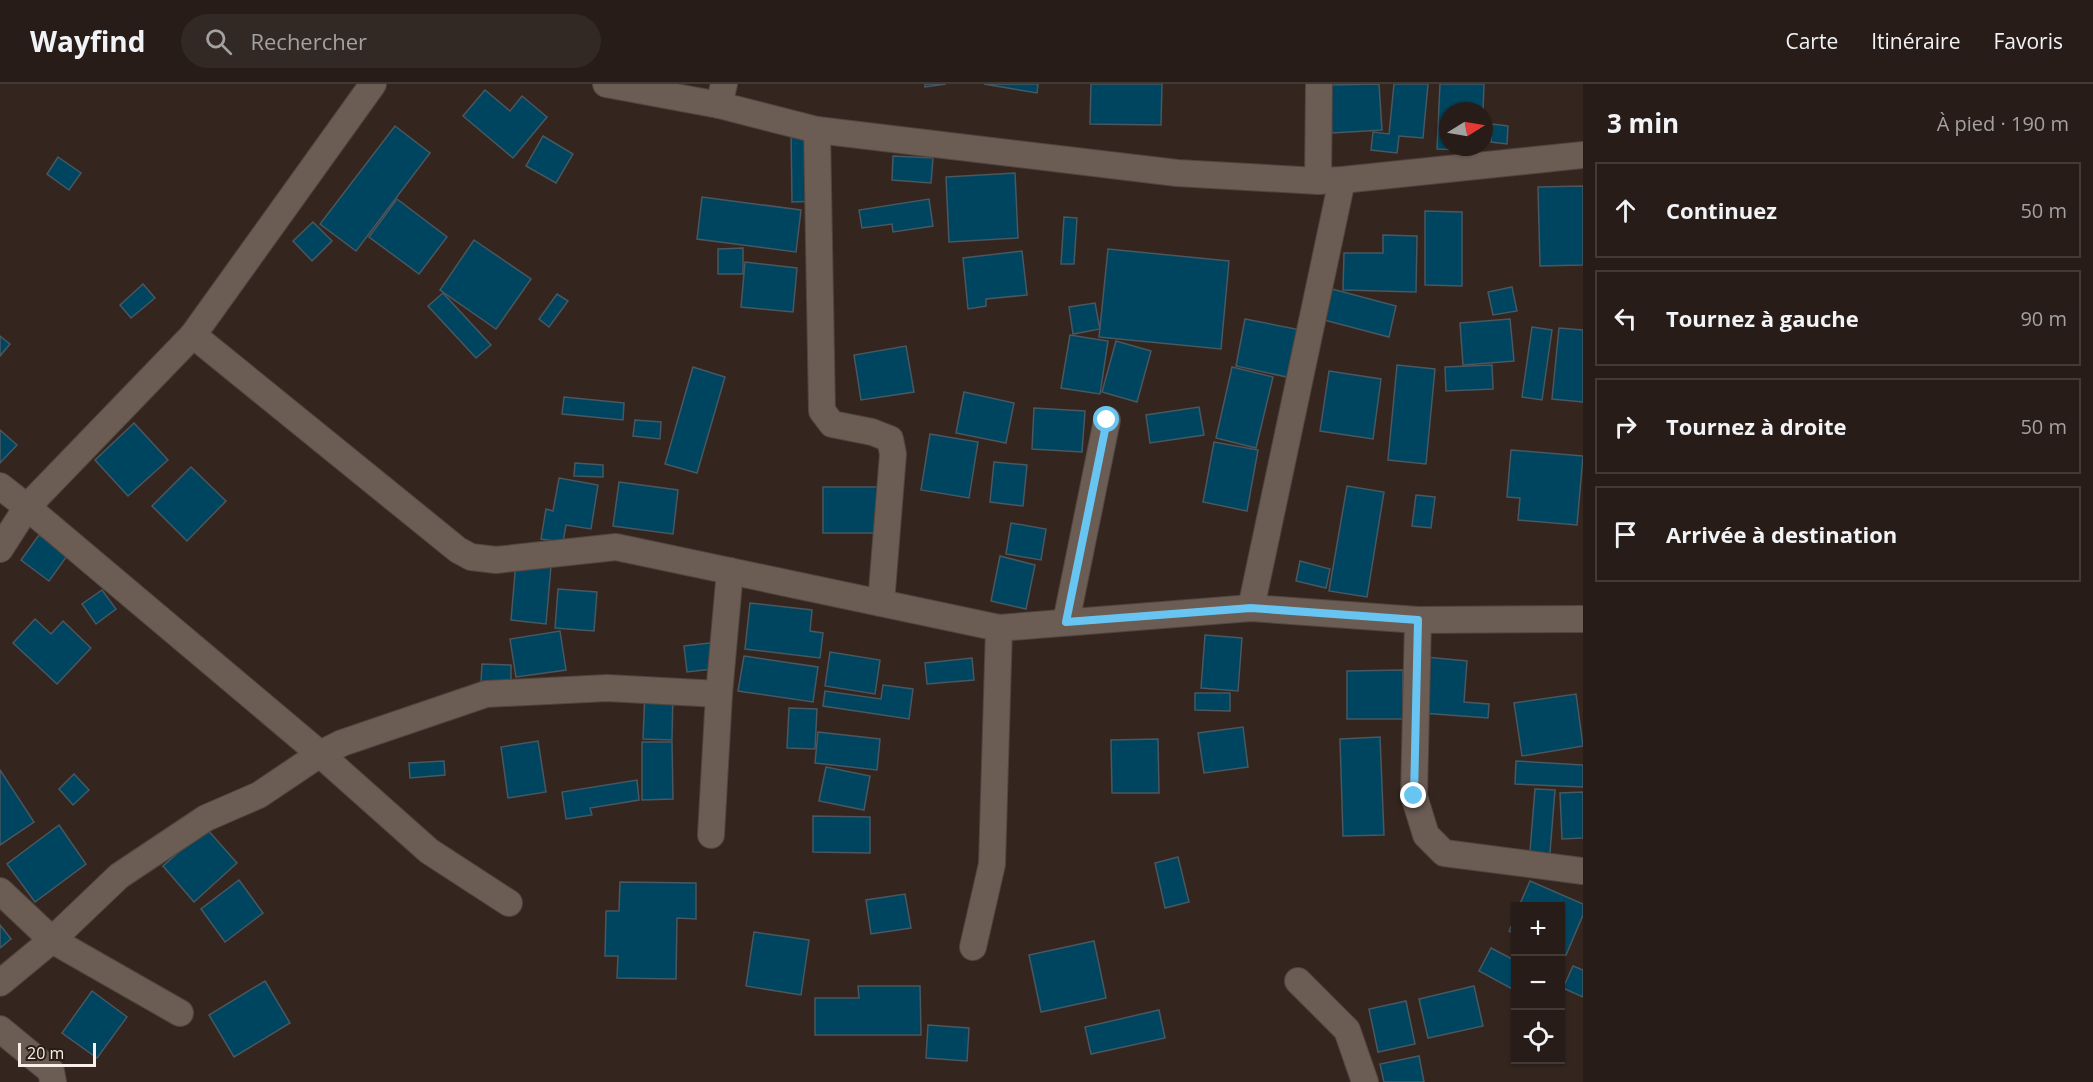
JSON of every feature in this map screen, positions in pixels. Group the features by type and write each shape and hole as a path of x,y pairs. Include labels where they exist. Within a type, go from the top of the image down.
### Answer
{"street":[{"path":"0,549 27,507 193,335 373,84"},
{"path":"606,84 722,95 817,130 1177,173 1330,180 1583,155"},
{"path":"1251,608 1330,180 1319,84"},
{"path":"817,130 822,411 832,424 872,432 890,439 893,454 881,603"},
{"path":"193,335 458,550 471,557 496,560 616,548 999,628 1251,608 1418,620 1583,619"},
{"path":"1066,622 1107,420"},
{"path":"0,486 320,754 429,851 509,903"},
{"path":"711,835 719,694 730,571"},
{"path":"1418,620 1414,796 1426,835 1444,853 1583,871"},
{"path":"973,947 992,864 999,628"},
{"path":"0,983 52,940 119,876 206,818 260,795 320,754 342,743 486,694 607,688 719,694"},
{"path":"0,891 52,940 180,1013"},
{"path":"1298,981 1347,1030 1365,1082"},
{"path":"0,1029 51,1071 52,1082"}],"building":[{"path":"925,84 946,84 925,87"},
{"path":"984,84 1038,84 1037,93"},
{"path":"1091,84 1162,84 1161,125 1090,124"},
{"path":"1379,84 1382,130 1332,133 1329,85"},
{"path":"1394,84 1428,84 1423,138 1399,136 1397,153 1371,150 1373,132 1389,134"},
{"path":"1440,84 1484,84 1483,102 1439,102"},
{"path":"485,90 510,111 522,96 547,117 513,158 463,116"},
{"path":"1439,106 1439,149 1437,149"},
{"path":"1493,124 1508,126 1507,144 1493,142"},
{"path":"395,126 430,153 356,251 320,224"},
{"path":"791,129 821,129 821,201 792,202"},
{"path":"543,136 573,154 556,183 526,166"},
{"path":"893,156 933,158 931,183 892,180"},
{"path":"58,157 81,173 69,190 47,174"},
{"path":"1015,173 1018,238 949,242 946,177"},
{"path":"1583,186 1583,265 1540,266 1538,187"},
{"path":"702,197 801,210 796,252 697,239"},
{"path":"397,199 447,237 419,274 369,237"},
{"path":"929,199 933,226 893,232 892,224 862,228 859,210"},
{"path":"1425,211 1462,212 1462,286 1425,285"},
{"path":"1064,217 1077,218 1074,264 1061,264"},
{"path":"313,222 332,241 312,261 293,241"},
{"path":"1383,235 1417,236 1416,292 1343,290 1344,253 1383,253"},
{"path":"474,240 531,279 496,329 440,290"},
{"path":"743,248 743,274 718,274 718,249"},
{"path":"1108,249 1229,261 1221,349 1099,337"},
{"path":"1022,251 1027,295 986,299 986,306 968,309 963,258"},
{"path":"745,262 797,268 793,312 741,307"},
{"path":"143,284 155,298 131,318 120,305"},
{"path":"1512,287 1517,311 1493,315 1488,292"},
{"path":"1332,289 1396,306 1389,337 1324,320"},
{"path":"443,293 491,345 476,358 428,306"},
{"path":"557,294 568,301 549,327 539,319"},
{"path":"1095,303 1100,329 1073,334 1069,307"},
{"path":"1245,319 1306,331 1296,379 1236,366"},
{"path":"1510,319 1514,361 1463,365 1460,323"},
{"path":"1532,327 1552,330 1542,400 1522,397"},
{"path":"1559,328 1583,330 1583,402 1552,399"},
{"path":"1070,335 1108,341 1100,394 1061,388"},
{"path":"0,336 10,344 0,356"},
{"path":"1116,341 1151,351 1137,402 1102,392"},
{"path":"906,346 914,392 861,400 854,355"},
{"path":"1397,365 1435,369 1426,464 1388,460"},
{"path":"1492,365 1493,389 1446,391 1445,367"},
{"path":"693,367 725,377 697,473 665,464"},
{"path":"1232,367 1273,377 1256,448 1216,438"},
{"path":"1329,371 1381,379 1373,439 1320,431"},
{"path":"964,392 1014,403 1006,443 956,433"},
{"path":"564,397 624,403 623,420 562,414"},
{"path":"1199,407 1204,435 1150,443 1146,415"},
{"path":"1034,408 1085,411 1082,452 1032,449"},
{"path":"635,420 661,422 660,439 633,436"},
{"path":"134,423 168,460 128,496 95,460"},
{"path":"0,430 17,445 0,463"},
{"path":"930,434 978,442 969,498 921,490"},
{"path":"1214,442 1258,450 1247,511 1203,502"},
{"path":"1511,450 1583,456 1577,525 1518,520 1520,498 1507,497"},
{"path":"994,462 1027,465 1023,506 990,502"},
{"path":"575,463 603,465 603,477 574,476"},
{"path":"191,467 226,501 187,541 152,506"},
{"path":"559,478 598,485 591,529 566,525 563,542 541,539 546,509 553,511"},
{"path":"619,482 678,490 673,534 613,526"},
{"path":"1347,486 1384,492 1367,597 1329,591"},
{"path":"823,487 892,487 892,533 823,533"},
{"path":"1416,495 1435,497 1431,528 1412,526"},
{"path":"1011,523 1046,529 1041,560 1006,554"},
{"path":"39,535 67,556 49,581 21,560"},
{"path":"1000,556 1035,565 1026,609 991,601"},
{"path":"1300,561 1330,569 1326,588 1296,581"},
{"path":"516,562 551,566 546,624 511,620"},
{"path":"558,589 597,592 594,631 555,628"},
{"path":"102,590 116,609 96,624 82,604"},
{"path":"750,603 812,610 810,631 823,633 820,658 745,649"},
{"path":"35,619 51,634 63,621 91,648 57,684 13,643"},
{"path":"560,631 566,670 516,677 510,639"},
{"path":"1205,635 1242,638 1238,691 1201,688"},
{"path":"718,642 721,668 687,672 684,646"},
{"path":"830,652 880,660 875,694 825,686"},
{"path":"744,656 818,667 813,702 738,691"},
{"path":"1426,657 1467,661 1464,702 1489,704 1488,718 1422,713"},
{"path":"972,658 974,680 927,684 925,663"},
{"path":"482,664 511,665 511,682 481,682"},
{"path":"1403,670 1403,719 1347,719 1347,671"},
{"path":"883,685 913,689 909,719 823,706 825,691 881,699"},
{"path":"645,691 673,691 672,740 643,739"},
{"path":"1195,693 1230,693 1230,711 1195,710"},
{"path":"1576,694 1583,746 1522,756 1514,703"},
{"path":"789,708 817,709 815,749 787,748"},
{"path":"1243,727 1248,767 1204,773 1198,733"},
{"path":"818,732 880,739 877,770 815,763"},
{"path":"1380,737 1384,835 1343,836 1340,739"},
{"path":"1158,739 1159,793 1112,793 1111,740"},
{"path":"538,741 546,792 508,798 501,747"},
{"path":"642,742 672,742 673,799 642,800"},
{"path":"444,761 445,775 410,778 409,763"},
{"path":"1516,761 1583,765 1583,787 1515,784"},
{"path":"826,767 870,776 864,810 819,801"},
{"path":"0,770 34,822 0,845"},
{"path":"74,774 89,790 73,805 59,789"},
{"path":"637,780 639,800 590,808 592,815 566,819 562,792"},
{"path":"1535,789 1555,790 1549,865 1529,863"},
{"path":"1583,792 1583,838 1562,839 1560,793"},
{"path":"813,816 870,817 870,853 813,852"},
{"path":"59,825 86,864 35,902 7,864"},
{"path":"206,828 237,863 194,902 163,866"},
{"path":"1178,857 1189,902 1165,908 1155,863"},
{"path":"239,880 263,913 225,942 201,909"},
{"path":"1530,881 1583,904 1583,915 1566,955 1565,902 1521,902"},
{"path":"620,882 696,883 696,919 677,918 676,979 617,978 618,956 605,956 606,911 619,911"},
{"path":"905,894 911,928 871,934 866,900"},
{"path":"0,925 11,939 0,948"},
{"path":"754,932 809,940 801,995 746,986"},
{"path":"1094,941 1106,998 1041,1012 1029,955"},
{"path":"1491,948 1511,958 1511,988 1479,971"},
{"path":"1573,966 1583,970 1583,997 1565,989"},
{"path":"265,981 290,1023 234,1057 209,1015"},
{"path":"858,986 920,986 921,1035 815,1035 815,998 859,998"},
{"path":"1474,986 1483,1026 1428,1038 1419,999"},
{"path":"92,991 127,1017 97,1058 62,1033"},
{"path":"1406,1001 1415,1044 1378,1052 1369,1009"},
{"path":"1159,1010 1165,1038 1091,1054 1085,1027"},
{"path":"928,1025 969,1028 967,1061 926,1058"},
{"path":"1419,1056 1424,1082 1384,1082 1380,1064"}],"route":[{"path":"1107,420 1066,622 1251,608 1418,620 1414,796"}]}
